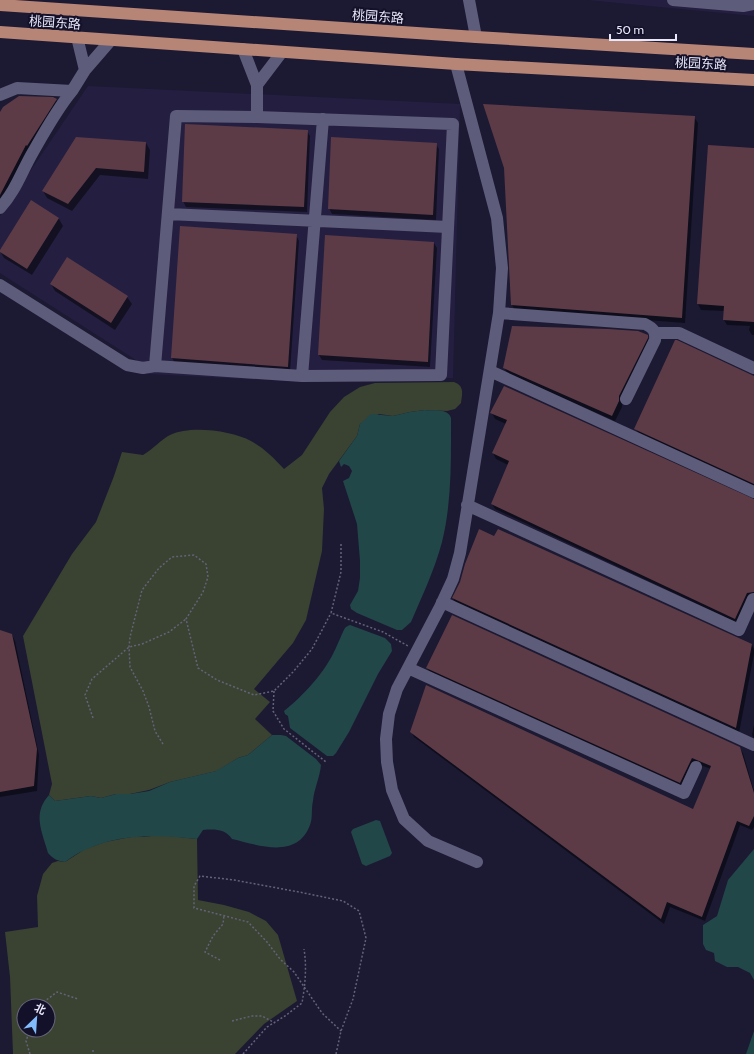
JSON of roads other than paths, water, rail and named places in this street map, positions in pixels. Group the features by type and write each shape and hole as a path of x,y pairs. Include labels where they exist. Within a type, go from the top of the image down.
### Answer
{"main road":[{"name":"桃园东路","path":"0,5 12,3 476,37 754,54"},
{"name":"桃园东路","path":"0,32 456,64 754,80"}],"street":[{"path":"469,0 476,37"},
{"path":"673,0 743,6 754,4"},
{"path":"77,37 85,70"},
{"path":"0,208 9,198 33,152 61,104 72,91 85,70 111,40"},
{"path":"243,49 257,85 257,117"},
{"path":"257,85 282,52"},
{"path":"456,64 497,218 502,268 499,313 460,553 453,579 397,689 389,714 387,733 387,762 392,790 404,819 428,841 477,862"},
{"path":"0,95 17,88 72,91"},
{"path":"0,286 128,365 143,368 155,366 302,376 441,375 453,124 257,117 176,116 155,366"},
{"path":"302,376 323,119"},
{"path":"168,214 448,227"},
{"path":"499,313 645,324 652,328 656,333 655,340 626,399"},
{"path":"656,333 679,333 754,368"},
{"path":"490,371 754,492"},
{"path":"467,505 739,630 753,599"},
{"path":"442,602 754,745"},
{"path":"408,668 684,793 696,768"}]}
